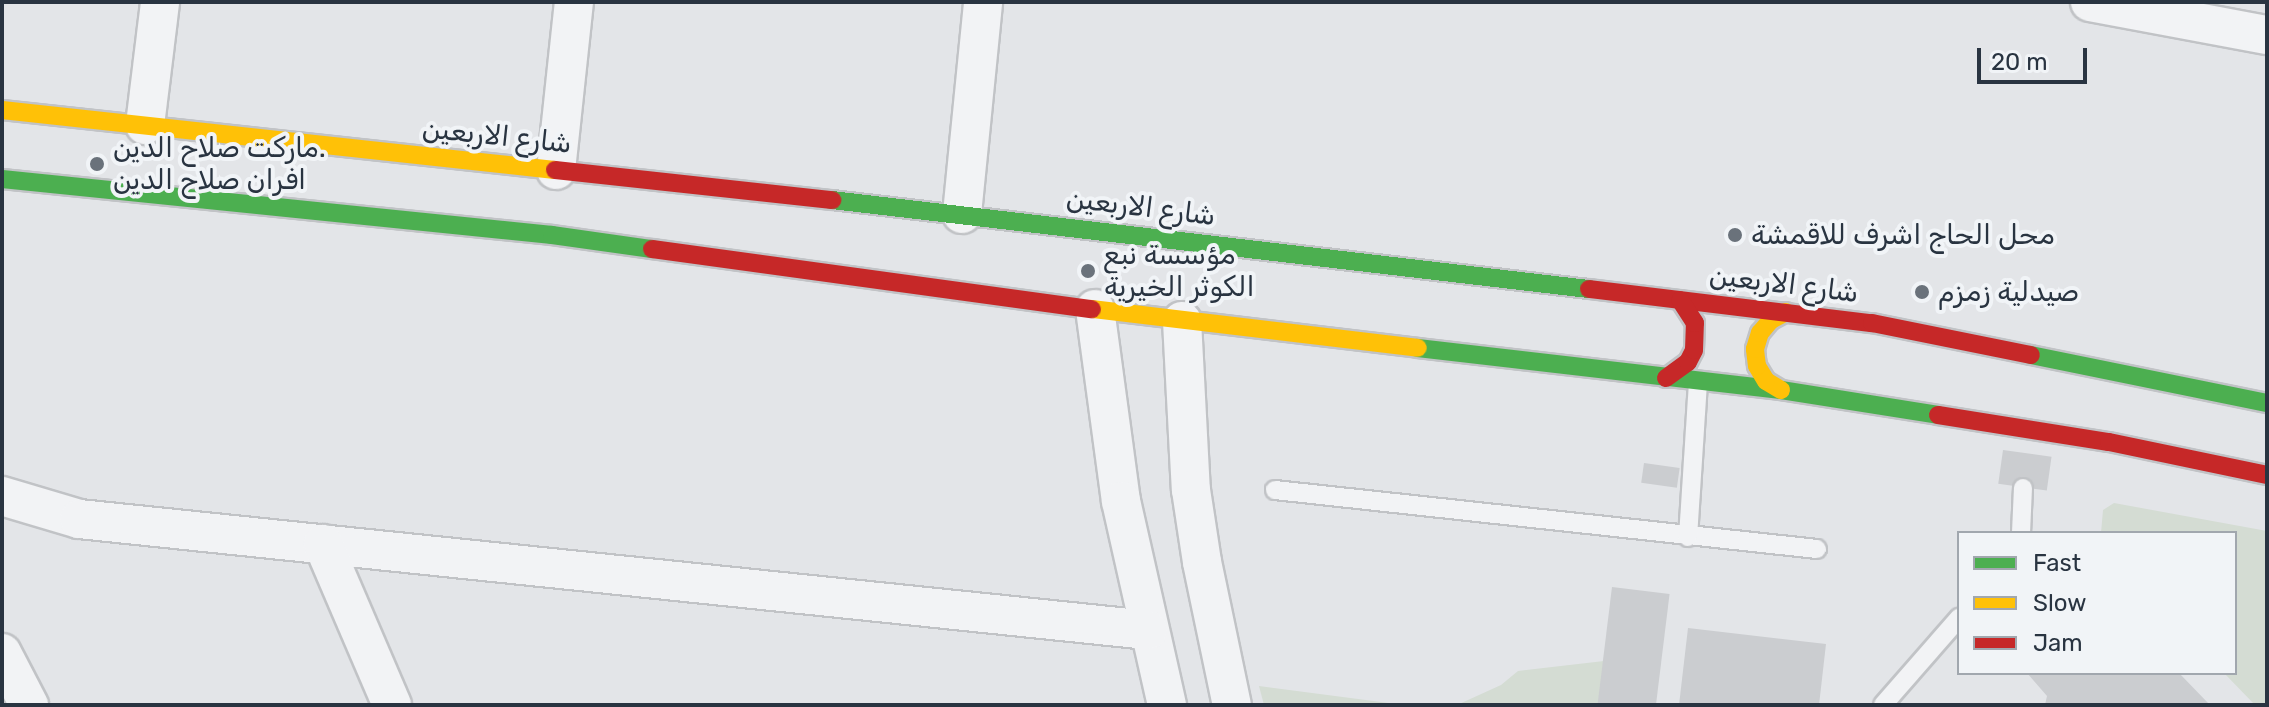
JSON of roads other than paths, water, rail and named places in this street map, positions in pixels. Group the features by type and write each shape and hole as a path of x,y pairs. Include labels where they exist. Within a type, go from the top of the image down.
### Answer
{"main road":[{"name":"شارع الاربعين","path":"2,110 962,214 1872,323 2267,403"},
{"path":"2,179 552,235 1182,321 1781,390 2030,429 2267,475"},
{"path":"1666,378 1688,362 1694,350 1695,323 1680,300"},
{"path":"1781,390 1766,381 1757,366 1755,349 1760,333 1771,320 1786,312"}],"street":[{"path":"145,125 160,2"},
{"path":"556,170 574,2"},
{"path":"962,214 983,2"},
{"path":"2090,2 2267,35"},
{"path":"1095,309 1121,501 1167,705"},
{"path":"1182,321 1191,490 1202,562 1232,705"},
{"path":"2,496 79,519 1148,630"},
{"path":"323,544 392,705"}],"lane":[{"path":"1688,537 1698,382"},
{"path":"2027,454 2030,429"},
{"path":"2021,531 2023,488"},
{"path":"1275,490 1817,549"},
{"path":"1883,705 1957,620"}],"place":[{"name":"ماركت صلاح الدين. افران صلاح الدين","path":"97,164"},
{"name":"محل الحاج اشرف للاقمشة","path":"1735,235"},
{"name":"مؤسسة نبع الكوثر الخيرية","path":"1088,271"},
{"name":"صيدلية زمزم","path":"1922,292"}]}
